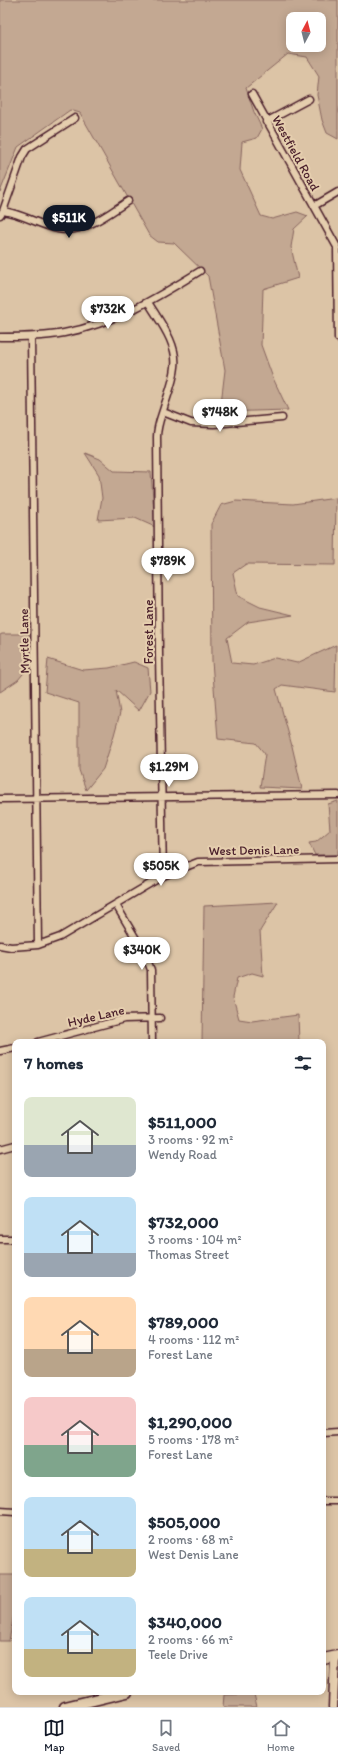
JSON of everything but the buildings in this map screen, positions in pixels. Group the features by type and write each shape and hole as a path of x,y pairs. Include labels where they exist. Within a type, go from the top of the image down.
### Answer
{"main road":[{"path":"326,1659 336,1657"},
{"path":"65,1707 115,1695"}],"street":[{"name":"Westfield Road","path":"252,94 266,122 337,247 338,338"},
{"path":"266,122 309,98"},
{"path":"75,118 27,149 22,156 2,213 14,212 58,229 76,229 88,225 128,201"},
{"path":"314,206 338,192"},
{"path":"0,337 31,337 82,329 124,314 148,302 200,271"},
{"name":"Forest Lane","path":"148,302 170,339 174,348 175,359 175,368 163,412 158,422 157,436 163,876"},
{"name":"Myrtle Lane","path":"31,337 38,944"},
{"path":"163,412 191,423 214,424 282,418"},
{"path":"0,800 338,795"},
{"name":"West Denis Lane","path":"0,945 11,947 38,944 60,937 163,876 198,862 338,860"},
{"path":"116,905 145,954 151,970 152,1039"},
{"name":"Hyde Lane","path":"49,1039 124,1019 160,1018"},
{"path":"0,1052 12,1049"},
{"path":"0,1149 12,1146"},
{"path":"0,1239 12,1239"},
{"path":"326,1433 338,1432"},
{"path":"326,1501 338,1501"},
{"path":"0,1511 12,1512"},
{"path":"333,1707 336,1657"}],"shaded area":[{"path":"0,0 338,0 338,139 327,133 322,120 317,95 319,76 307,57 288,54 246,88 254,112 262,129 257,138 242,142 240,170 261,216 272,219 297,212 308,216 294,229 291,247 298,278 263,289 261,345 273,378 288,410 220,412 225,370 208,276 174,243 158,242 149,235 80,113 70,110 18,147 0,192"},
{"path":"85,453 100,459 114,471 151,472 155,527 135,518 98,520 102,498 99,475"},
{"path":"336,498 335,565 246,564 233,573 238,596 260,607 293,615 248,622 227,638 232,663 253,665 275,658 297,663 336,645 335,692 282,685 276,689 302,789 260,787 265,754 256,743 218,739 212,661 211,524 221,505 236,501 293,504"},
{"path":"29,634 27,669 18,680 0,692 0,635"},
{"path":"48,659 83,670 109,668 134,662 148,668 150,691 139,711 116,690 120,713 114,735 103,769 86,790 79,770 79,703 45,692"},
{"path":"338,801 338,855 315,855 309,843 316,842 330,830 328,804"},
{"path":"278,902 260,931 263,976 252,973 237,978 233,997 239,1019 252,1021 298,1015 299,1039 202,1039 204,906"},
{"path":"0,1575 12,1575 12,1624 9,1641 0,1641"},
{"path":"224,1695 254,1695 257,1707 223,1707"}]}
